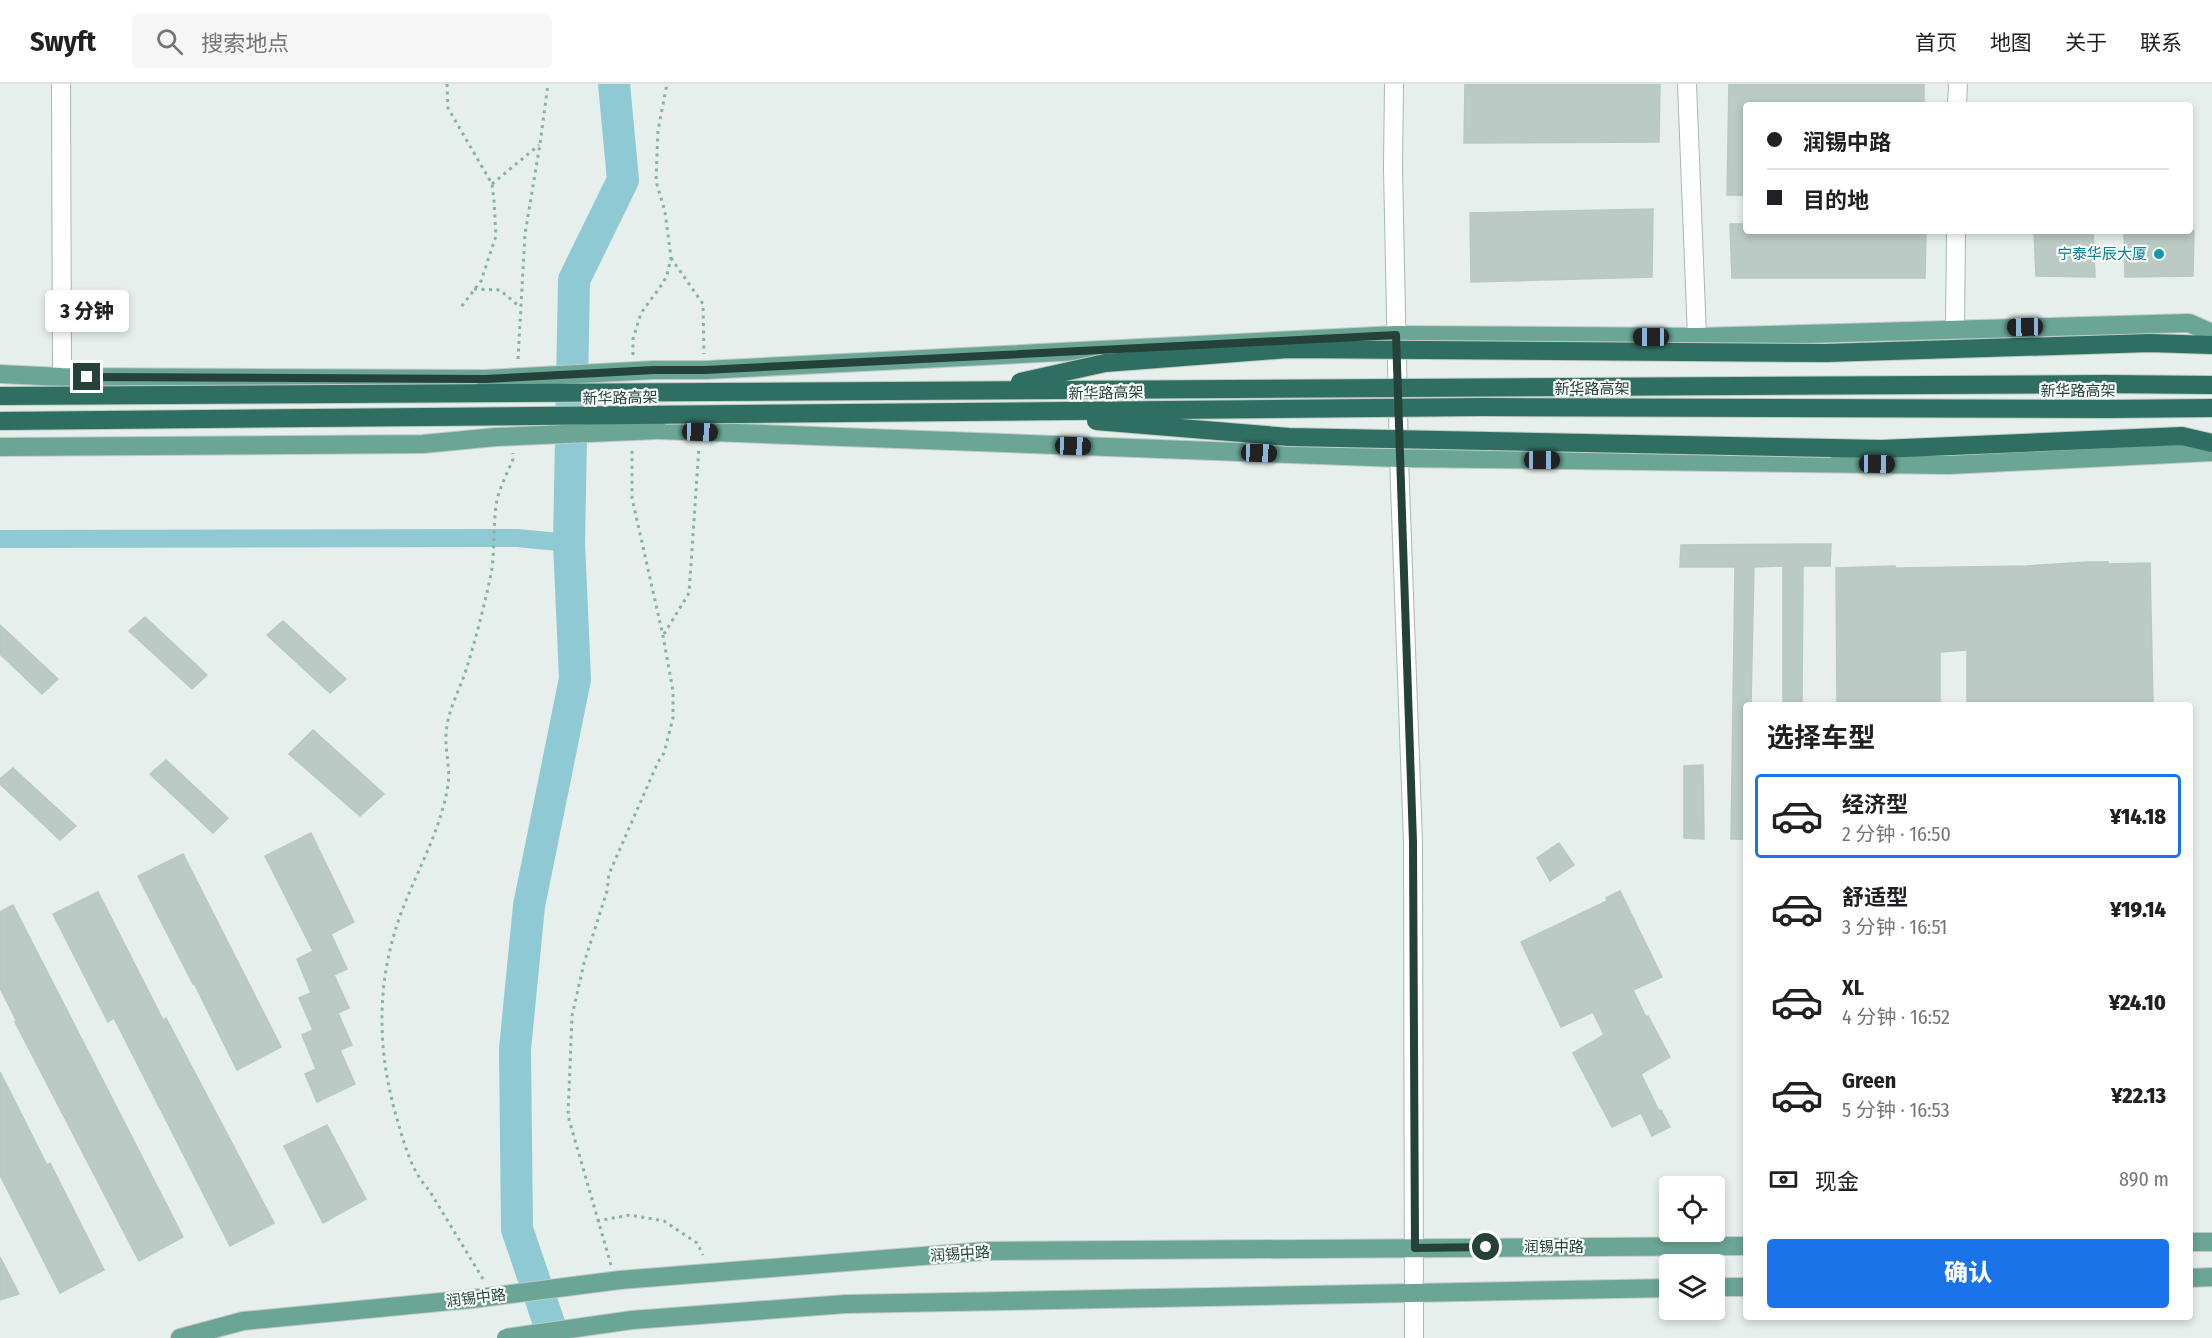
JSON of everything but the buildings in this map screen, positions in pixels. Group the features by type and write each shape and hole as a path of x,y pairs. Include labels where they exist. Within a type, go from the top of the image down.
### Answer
{"highway":[{"path":"988,390 1105,363 1288,349 1826,353 2150,344 2212,345"},
{"name":"新华路高架","path":"0,396 2212,385"},
{"name":"新华路高架","path":"0,421 1482,407 2212,408"},
{"path":"984,412 1289,437 1881,449 2182,435 2212,443"}],"main road":[{"path":"0,374 62,377 485,379 1396,335 1697,337 2189,322 2212,333"},
{"path":"0,447 423,444 495,437 658,430 1399,458 1949,465 2212,452"},
{"path":"2193,1242 2212,1242"},
{"name":"润锡中路","path":"180,1338 243,1321 472,1299 617,1277 711,1273 986,1251 1743,1245"},
{"path":"2193,1278 2212,1277"},
{"path":"1725,1287 1743,1287"},
{"path":"506,1338 632,1320 846,1304 1659,1288"}],"street":[{"path":"62,84 62,377"},
{"path":"1394,84 1392,168 1399,458 1413,842 1414,1338"},
{"path":"1687,84 1697,337"},
{"path":"1957,102 1958,84"},
{"path":"1955,329 1956,234"}],"path":[{"path":"447,84 448,108 492,184 496,236 481,281 462,307"},
{"path":"518,366 525,234 548,84"},
{"path":"633,361 633,339 641,313 667,275 671,258 665,212 656,181 658,130 667,84"},
{"path":"492,184 540,144"},
{"path":"671,258 703,304 705,370"},
{"path":"474,290 500,290 521,307"},
{"path":"663,636 689,592 700,432"},
{"path":"617,1277 597,1221 568,1116 572,1016 584,963 607,891 609,874 664,753 673,718 673,691 663,636 632,498 632,441"},
{"path":"483,1280 429,1190 423,1184 406,1150 387,1084 382,1047 382,999 386,962 402,909 441,818 449,782 445,744 447,725 458,688 466,671 491,573 496,512 502,486 513,459 513,447"},
{"path":"597,1221 630,1215 664,1221 697,1243 711,1273"}],"waterway":[{"path":"554,1338 517,1229 515,1049 529,906 575,679 569,543 574,280 623,180 614,84"},
{"path":"0,539 517,538 569,543"}],"place":[{"name":"宁泰华辰大厦","path":"2159,254"}],"route":[{"path":"87,377 485,379 1396,335 1413,842 1415,1248 1486,1247"}]}
